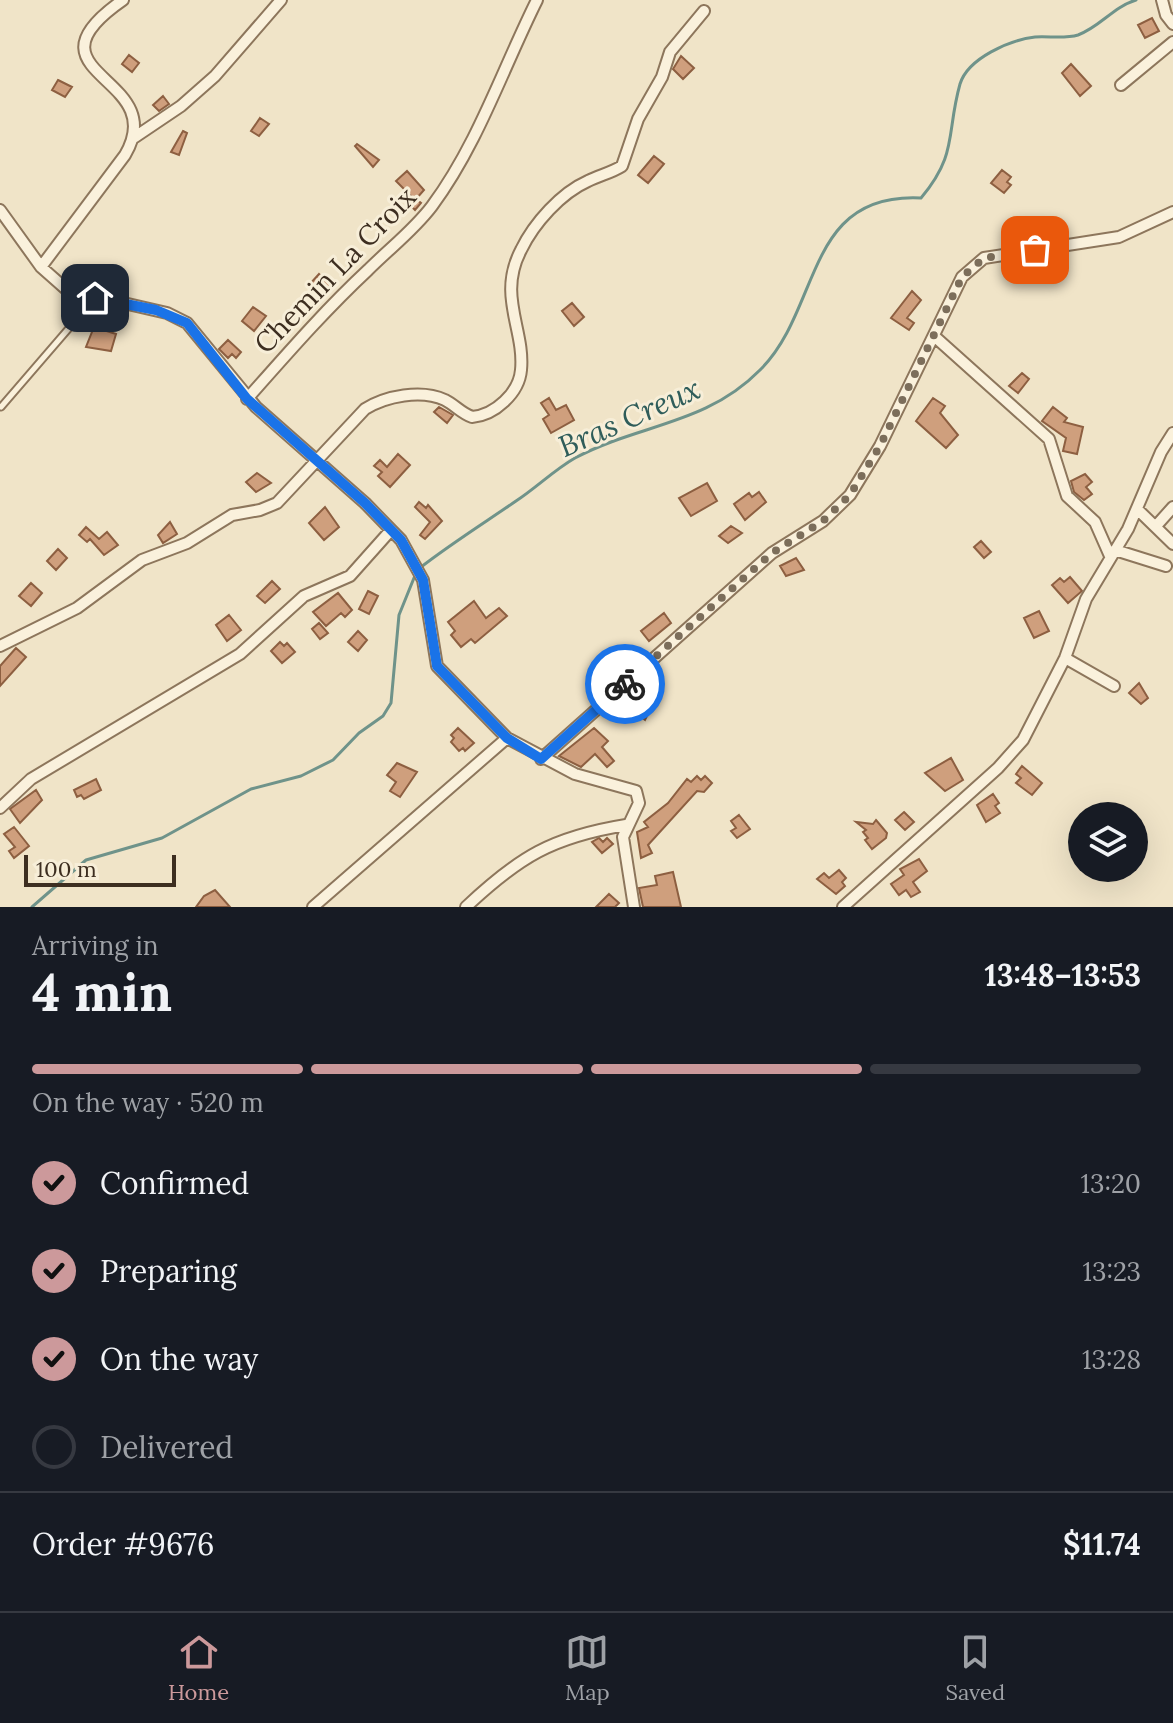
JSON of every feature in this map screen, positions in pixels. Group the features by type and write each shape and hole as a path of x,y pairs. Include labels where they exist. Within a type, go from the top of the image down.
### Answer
{"street":[{"path":"123,0 100,16 87,32 84,45 91,67 120,91 129,105 135,137"},
{"path":"41,267 125,155 135,137 181,106 215,76 281,0"},
{"name":"Chemin La Croix","path":"247,399 291,349 367,270 414,228 434,204 472,141 537,0"},
{"path":"1162,0 1166,15 1173,24"},
{"path":"0,646 77,608 142,560 187,543 232,515 269,507 293,489 377,401 434,396 447,400 464,414 480,416 495,410 517,386 521,364 511,301 515,262 522,247 555,203 571,190 622,166 638,119 662,77 670,52 704,11"},
{"path":"1121,85 1173,42"},
{"path":"0,210 41,267 67,290 156,310 187,323 247,399 391,530 411,553 423,580 437,666 507,738 541,759 575,774 636,791 639,803 626,825 624,849 634,907"},
{"path":"541,759 772,553 823,521 850,495 880,446 962,277 984,258 1119,237 1173,212"},
{"path":"934,336 1049,439 1067,496 1095,522 1112,553 1166,566"},
{"path":"843,907 1011,755 1034,723 1065,658 1086,599 1137,509 1161,452 1173,433"},
{"path":"1156,526 1173,507"},
{"path":"1137,509 1173,544"},
{"path":"0,808 31,779 240,654 304,596 350,576 391,530"},
{"path":"1065,658 1114,686"},
{"path":"1094,689 1098,677"},
{"path":"313,907 507,738"},
{"path":"466,907 508,867 546,847 595,830 626,825"}],"lane":[{"path":"1,407 95,298"}],"building":[{"path":"1152,18 1159,31 1145,38 1138,25"},
{"path":"129,55 139,63 132,72 122,64"},
{"path":"681,56 694,68 683,79 673,69"},
{"path":"1071,64 1091,86 1080,96 1062,73"},
{"path":"58,80 72,87 65,97 52,90"},
{"path":"163,96 169,104 159,111 153,105"},
{"path":"260,118 269,124 259,136 251,131"},
{"path":"183,131 187,133 179,155 171,152"},
{"path":"357,144 379,160 373,167 355,146"},
{"path":"654,156 664,164 648,183 638,175"},
{"path":"1002,170 1011,177 1007,182 1011,185 1004,193 991,183"},
{"path":"407,171 424,190 416,199 421,203 415,210 409,204 414,199 396,181"},
{"path":"319,274 333,287 323,298 309,285"},
{"path":"912,291 921,300 907,318 914,323 909,330 891,318"},
{"path":"572,303 584,317 574,326 562,311"},
{"path":"253,307 266,316 254,331 242,321"},
{"path":"94,327 116,334 111,351 86,347"},
{"path":"228,340 241,352 236,358 232,354 228,358 219,349"},
{"path":"1022,373 1029,379 1018,393 1009,386"},
{"path":"549,398 556,410 566,405 574,420 551,433 543,419 549,415 541,403"},
{"path":"933,398 945,406 940,413 958,435 946,448 916,421"},
{"path":"439,407 453,415 447,423 434,412"},
{"path":"1053,407 1067,418 1064,422 1083,427 1077,454 1063,451 1066,438 1042,421"},
{"path":"398,454 410,465 390,487 378,476 382,472 374,466 380,460 387,467"},
{"path":"257,473 271,483 256,492 246,482"},
{"path":"1085,474 1092,482 1086,487 1092,494 1084,500 1074,492 1071,481"},
{"path":"707,483 717,501 691,516 679,498"},
{"path":"759,492 766,502 745,520 734,504 749,493 752,497"},
{"path":"419,502 426,508 428,505 442,521 425,539 420,535 430,522 415,507"},
{"path":"325,507 339,527 324,540 309,523"},
{"path":"170,522 177,534 163,543 158,535"},
{"path":"731,526 742,533 728,543 719,536"},
{"path":"86,527 99,539 107,532 118,545 104,555 90,539 87,542 79,535"},
{"path":"981,541 991,552 984,558 974,547"},
{"path":"58,549 67,558 56,570 47,561"},
{"path":"796,558 804,570 786,576 780,566"},
{"path":"1070,577 1082,591 1068,603 1052,585 1060,578 1064,582"},
{"path":"272,581 280,589 265,603 257,596"},
{"path":"31,583 42,593 31,606 19,596"},
{"path":"368,591 378,596 369,614 359,609"},
{"path":"338,593 352,610 345,617 341,613 326,626 313,612"},
{"path":"474,601 486,618 499,608 507,616 475,643 471,639 461,647 451,635 455,631 448,622"},
{"path":"1039,611 1049,631 1034,638 1024,618"},
{"path":"664,613 671,623 649,641 641,631"},
{"path":"229,615 241,630 227,641 216,625"},
{"path":"319,623 328,633 320,639 312,629"},
{"path":"358,631 367,640 358,651 348,642"},
{"path":"280,642 284,646 287,643 295,652 282,663 271,651"},
{"path":"16,648 26,657 0,686 0,666"},
{"path":"1139,683 1148,698 1141,704 1129,693"},
{"path":"643,697 652,706 645,720 631,708"},
{"path":"458,728 474,743 465,751 463,748 459,751 451,742 454,738 451,735"},
{"path":"594,728 608,741 602,747 614,761 607,767 595,754 581,767 559,756"},
{"path":"951,758 963,780 945,791 925,773"},
{"path":"397,763 417,772 400,797 390,791 396,782 387,775"},
{"path":"1022,766 1042,783 1032,795 1016,783 1021,778 1016,774"},
{"path":"697,776 701,780 705,776 712,783 704,792 697,791 648,845 652,853 641,858 637,832 648,827 644,822 668,803 687,779 691,782"},
{"path":"96,779 101,790 84,799 81,795 77,797 74,790"},
{"path":"36,790 42,800 20,823 10,809"},
{"path":"993,794 999,803 995,806 1000,813 986,822 977,805"},
{"path":"904,812 914,822 905,830 895,820"},
{"path":"739,815 750,829 737,838 731,831 736,828 731,821"},
{"path":"876,820 887,833 886,838 872,849 865,840 868,838 863,832 866,830 856,822 873,824"},
{"path":"14,827 29,846 14,858 9,851 15,847 4,834"},
{"path":"599,838 603,842 607,838 613,844 602,853 592,842"},
{"path":"919,859 927,871 913,882 920,892 911,897 906,890 899,895 891,884 904,875 900,869"},
{"path":"839,870 846,878 842,882 845,886 836,894 817,879 824,873 829,878"},
{"path":"673,872 681,907 643,907 639,888 657,885 655,876"},
{"path":"215,890 230,907 196,907 204,896"},
{"path":"609,894 619,903 615,907 596,907"}],"waterway":[{"name":"Bras Creux","path":"421,567 575,458 695,413 739,388 760,370 780,345 835,234 855,214 883,201 921,198 933,183 946,156 960,84 972,66 991,52 1014,42 1035,37 1078,35 1136,0"},
{"name":"Bras Creux","path":"32,907 86,860 162,838 251,789 301,776 333,760 359,733 383,716 391,703 399,615 416,573"}],"way so far":[{"path":"625,684 772,553 823,521 850,495 880,446 962,277 984,258 1035,250"}],"route":[{"path":"95,298 156,310 187,323 247,399 365,503 401,540 411,553 423,580 430,642 437,666 444,677 507,738 541,759 625,684"}]}
